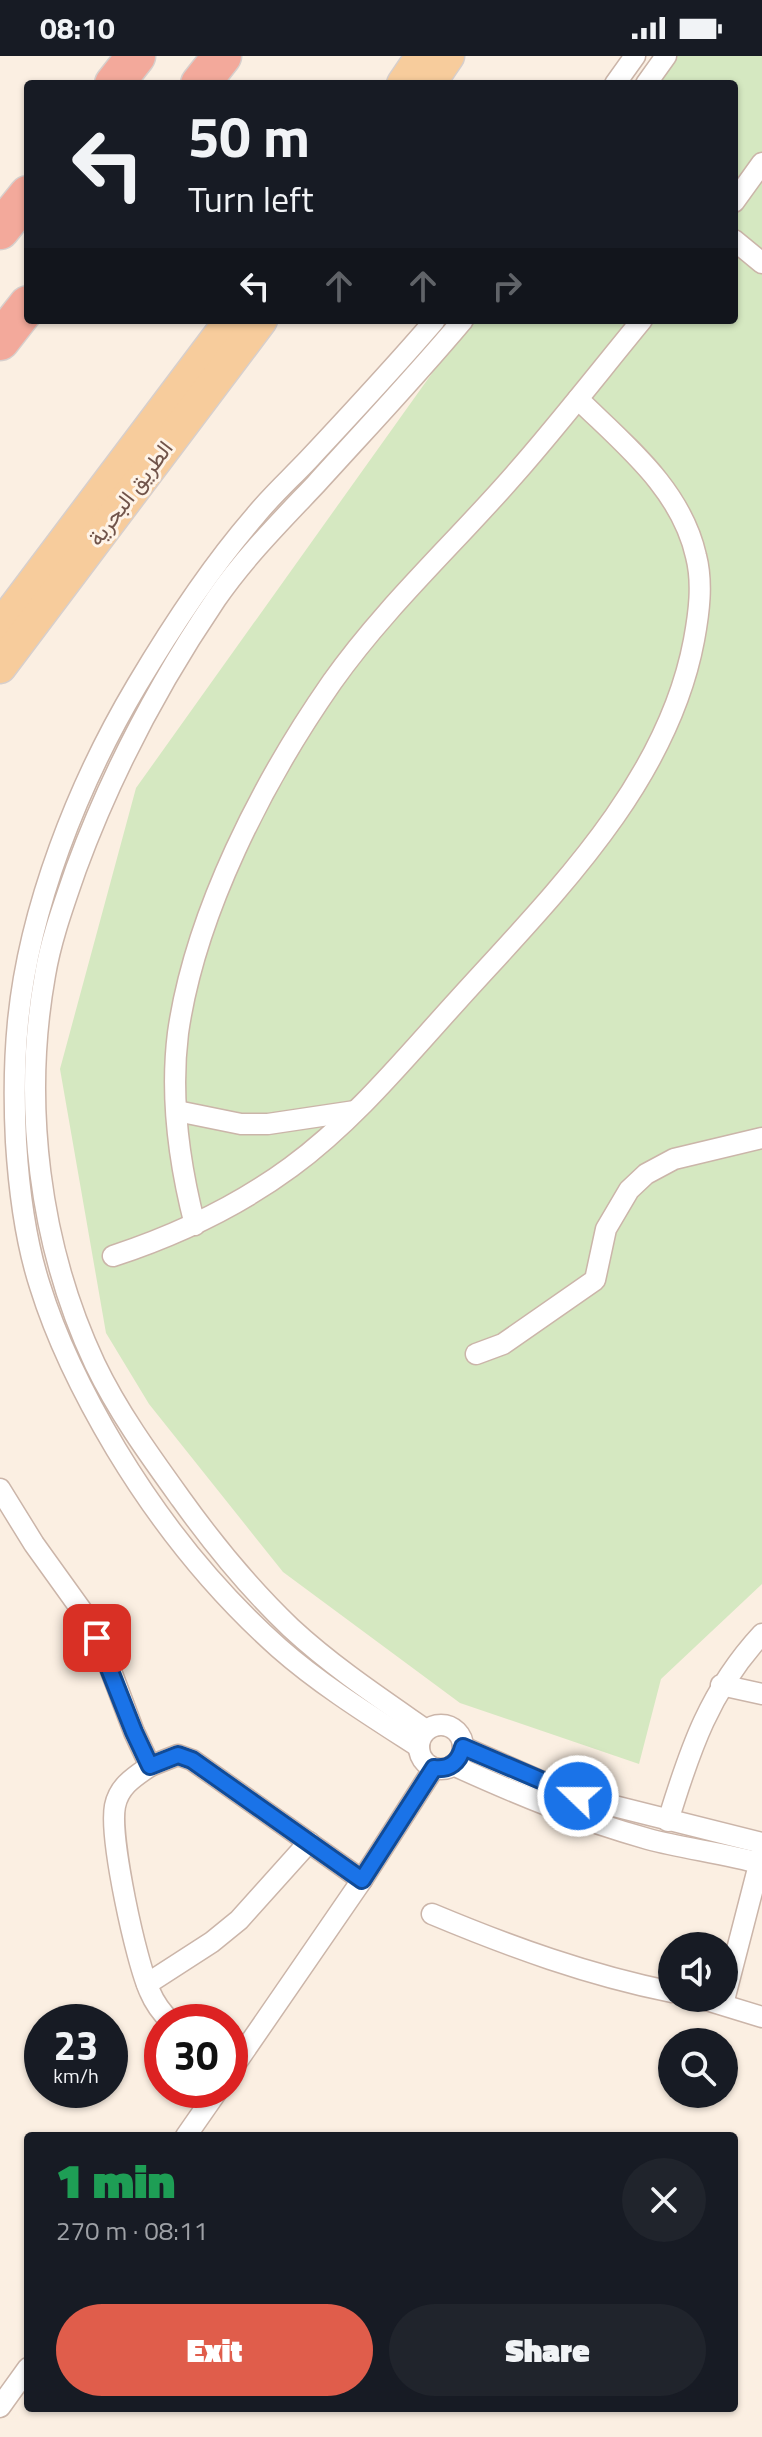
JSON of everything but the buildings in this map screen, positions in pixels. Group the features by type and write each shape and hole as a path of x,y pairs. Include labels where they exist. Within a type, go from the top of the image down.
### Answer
{"highway":[{"path":"117,80 136,56"},
{"path":"203,80 222,56"},
{"path":"0,230 24,200"},
{"path":"0,341 24,310"}],"main road":[{"path":"406,80 422,56"},
{"path":"432,80 448,56"},
{"name":"الطريق البحرية","path":"0,627 228,324"},
{"name":"الطريق البحرية","path":"0,667 258,324"}],"street":[{"path":"618,80 635,56"},
{"path":"649,80 666,56"},
{"path":"738,196 762,163"},
{"path":"738,243 762,263"},
{"path":"422,1738 328,1686 277,1646 218,1585 152,1505 104,1428 62,1345 31,1251 18,1156 15,1058 30,946 40,906 69,826 136,686 190,602 240,534 431,324"},
{"path":"18,1156 35,1089 37,1034 45,971 70,888 98,812 122,761 187,644 235,574 459,324"},
{"path":"195,1225 184,1181 177,1111 178,1036 185,997 209,912 253,815 333,681 518,471 639,324"},
{"path":"113,1256 195,1225 263,1187 294,1165 355,1111 483,973 611,823 652,758 682,688 691,654 700,588 697,558 689,532 674,502 650,469 578,399"},
{"path":"177,1111 241,1124 268,1124 355,1111"},
{"path":"476,1354 503,1344 595,1280 606,1229 629,1190 646,1174 674,1159 762,1138"},
{"path":"0,1489 34,1544 85,1615 150,1766"},
{"path":"668,1821 692,1746 721,1685 762,1634"},
{"path":"721,1685 762,1694"},
{"path":"248,2043 450,1760 457,1732 442,1725 422,1738"},
{"path":"422,1738 426,1763 450,1760 668,1821 761,1855"},
{"path":"157,2004 147,1984 125,1895 114,1818 123,1787 150,1766 171,1756 185,1756 362,1880"},
{"path":"450,1760 540,1805 649,1839 761,1855"},
{"path":"147,1984 212,1942 239,1920 309,1842"},
{"path":"738,1945 761,1855"},
{"path":"432,1914 560,1964 658,1988"},
{"path":"738,2009 762,2017"},
{"path":"189,2132 205,2108"},
{"path":"5,2401 24,2374"}],"green space":[{"path":"661,56 762,56 762,1584 661,1679 639,1764 460,1703 283,1572 149,1404 106,1333 60,1069 136,788 467,324 738,324 738,80 644,80"}],"route":[{"path":"97,1638 150,1766 163,1759 185,1756 362,1880 434,1768 453,1765 463,1747 578,1796"}]}
